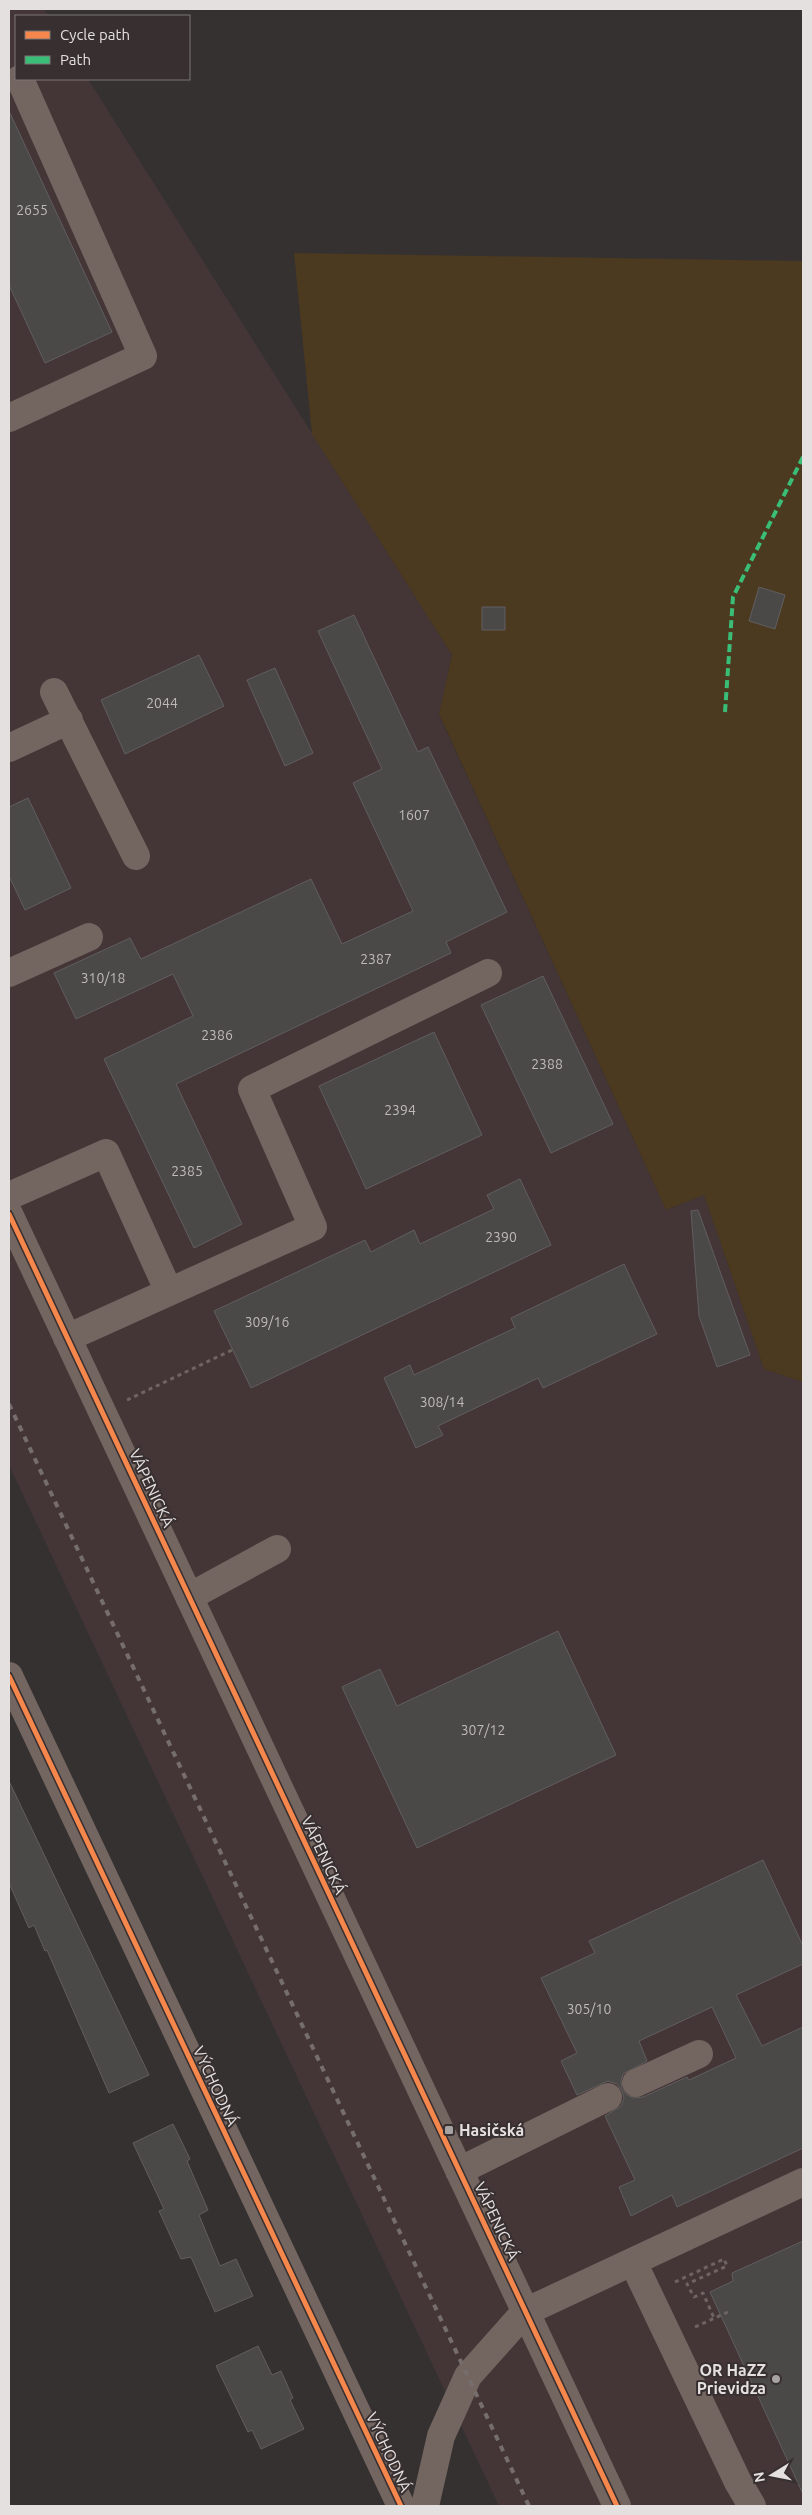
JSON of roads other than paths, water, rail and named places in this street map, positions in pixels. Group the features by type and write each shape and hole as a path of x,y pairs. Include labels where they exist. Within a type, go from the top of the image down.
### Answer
{"street":[{"path":"9,418 143,356 20,80"},
{"path":"54,692 136,856"},
{"path":"9,748 69,720"},
{"path":"9,973 89,936"},
{"path":"67,1338 313,1226 252,1089 488,973"},
{"path":"9,1196 106,1153 168,1292"},
{"name":"VÁPENICKÁ","path":"9,1214 617,2506"},
{"path":"189,1597 277,1549"},
{"name":"VÝCHODNÁ","path":"9,1676 401,2506"},
{"path":"636,2084 699,2054"},
{"path":"459,2171 608,2097"},
{"path":"525,2312 803,2182"},
{"path":"633,2262 738,2482 752,2506"},
{"name":"VÝCHODNÁ","path":"425,2506 441,2436 468,2376 525,2312"}],"railway":[{"path":"9,1404 529,2506"}],"place":[{"name":"Hasičská","path":"449,2130"},
{"name":"OR HaZZ Prievidza","path":"776,2379"}]}
